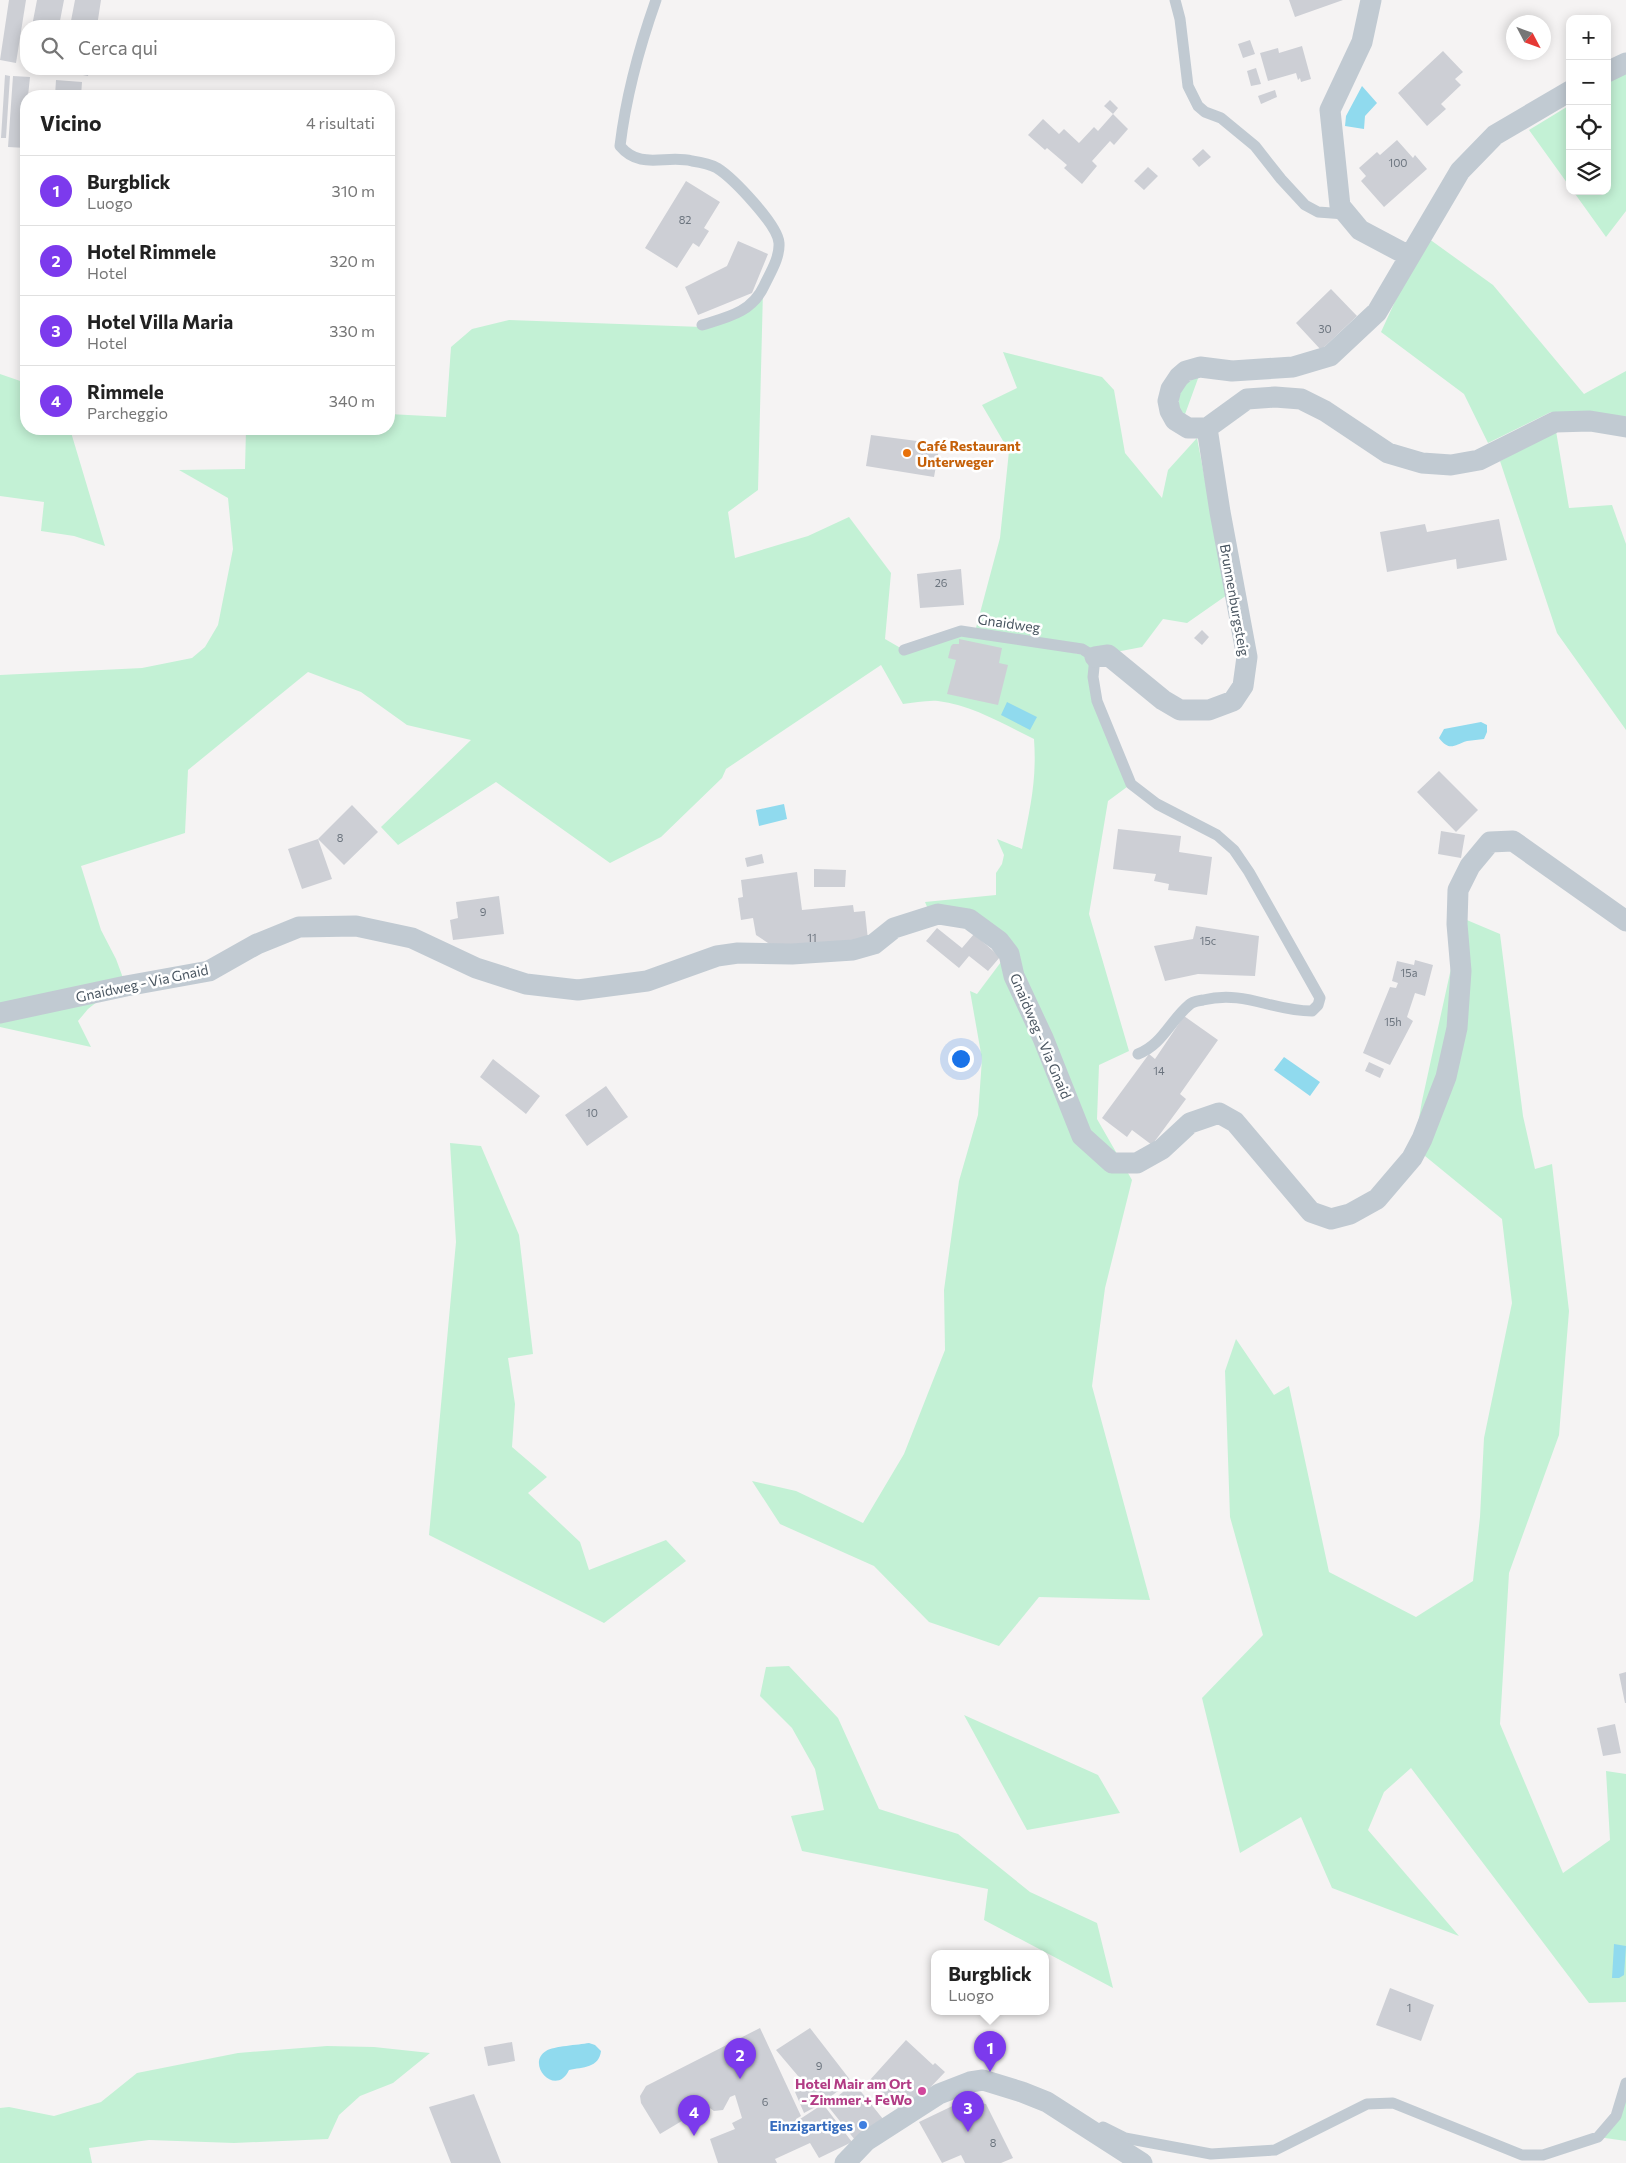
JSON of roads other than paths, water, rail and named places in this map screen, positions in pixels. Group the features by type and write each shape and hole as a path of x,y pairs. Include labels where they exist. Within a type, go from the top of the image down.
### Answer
{"street":[{"path":"1371,0 1362,42 1330,110 1340,206 1360,230 1409,256"},
{"path":"1611,70 1626,63"},
{"path":"1566,93 1495,135 1460,171 1377,312 1330,356 1293,367 1232,371 1200,367 1186,371 1179,377 1171,389 1168,401 1170,411 1175,420 1188,428 1208,428 1247,399 1275,396 1301,399 1325,411 1388,453 1422,463 1451,465 1479,460 1527,434 1555,422 1590,421 1626,428"},
{"name":"Brunnenburgsteig","path":"1089,653 1108,655 1163,700 1180,710 1209,710 1233,701 1243,686 1247,657 1220,512 1208,428"},
{"name":"Gnaidweg - Via Gnaid","path":"0,1014 138,984 209,971 257,944 299,927 356,926 412,938 476,968 526,984 578,990 647,981 717,956 738,953 792,954 853,950 874,944 894,928 938,914 969,920 999,941 1009,954 1014,976 1043,1038 1082,1136 1112,1163 1137,1163 1162,1150 1190,1123 1219,1113 1235,1122 1311,1212 1331,1219 1350,1214 1378,1199 1412,1158 1422,1139 1446,1077 1457,1028 1461,972 1457,924 1458,890 1470,866 1490,842 1513,841 1626,921"},
{"path":"845,2163 866,2141 939,2094 970,2082 983,2080 1022,2092 1056,2107 1142,2163"}],"lane":[{"path":"656,0 640,45 624,116 620,146 628,156 653,161 689,160 717,168 758,205 779,241 779,252 762,290 752,305 736,315 702,325"},
{"path":"1175,0 1180,19 1188,86 1198,106 1205,112 1221,118 1255,146 1281,179 1305,204 1318,212 1347,214"},
{"name":"Gnaidweg","path":"904,650 961,631 985,633 1089,653"},
{"path":"1089,653 1096,701 1131,784 1156,804 1217,835 1234,850 1249,872 1320,998 1318,1005 1312,1011 1296,1011 1236,996 1213,997 1192,1002 1176,1018 1156,1044 1138,1054"},
{"path":"1056,2107 1070,2109 1125,2138 1211,2154 1275,2150 1367,2104 1393,2103 1522,2155 1543,2155 1598,2137 1616,2116 1626,2083"}],"water":[{"path":"1362,86 1377,103 1365,116 1364,129 1345,126 1346,116"},
{"path":"1007,702 1037,717 1030,730 1001,715"},
{"path":"1481,722 1487,725 1484,739 1449,746 1439,738 1444,729"},
{"path":"784,804 787,819 759,826 756,810"},
{"path":"1284,1057 1320,1082 1310,1096 1274,1070"},
{"path":"1614,1944 1626,1946 1624,1975 1619,1978 1612,1978"},
{"path":"589,2043 595,2045 601,2051 600,2057 594,2064 569,2070 563,2078 557,2081 550,2080 541,2070 540,2057 546,2051"}],"place":[{"name":"Café Restaurant Unterweger","path":"907,453"},
{"name":"Burgblick","path":"990,2072"},
{"name":"Hotel Rimmele","path":"740,2079"},
{"name":"Hotel Mair am Ort - Zimmer + FeWo","path":"922,2091"},
{"name":"Einzigartiges","path":"863,2125"},
{"name":"Hotel Villa Maria","path":"968,2132"},
{"name":"Rimmele","path":"694,2136"}]}
